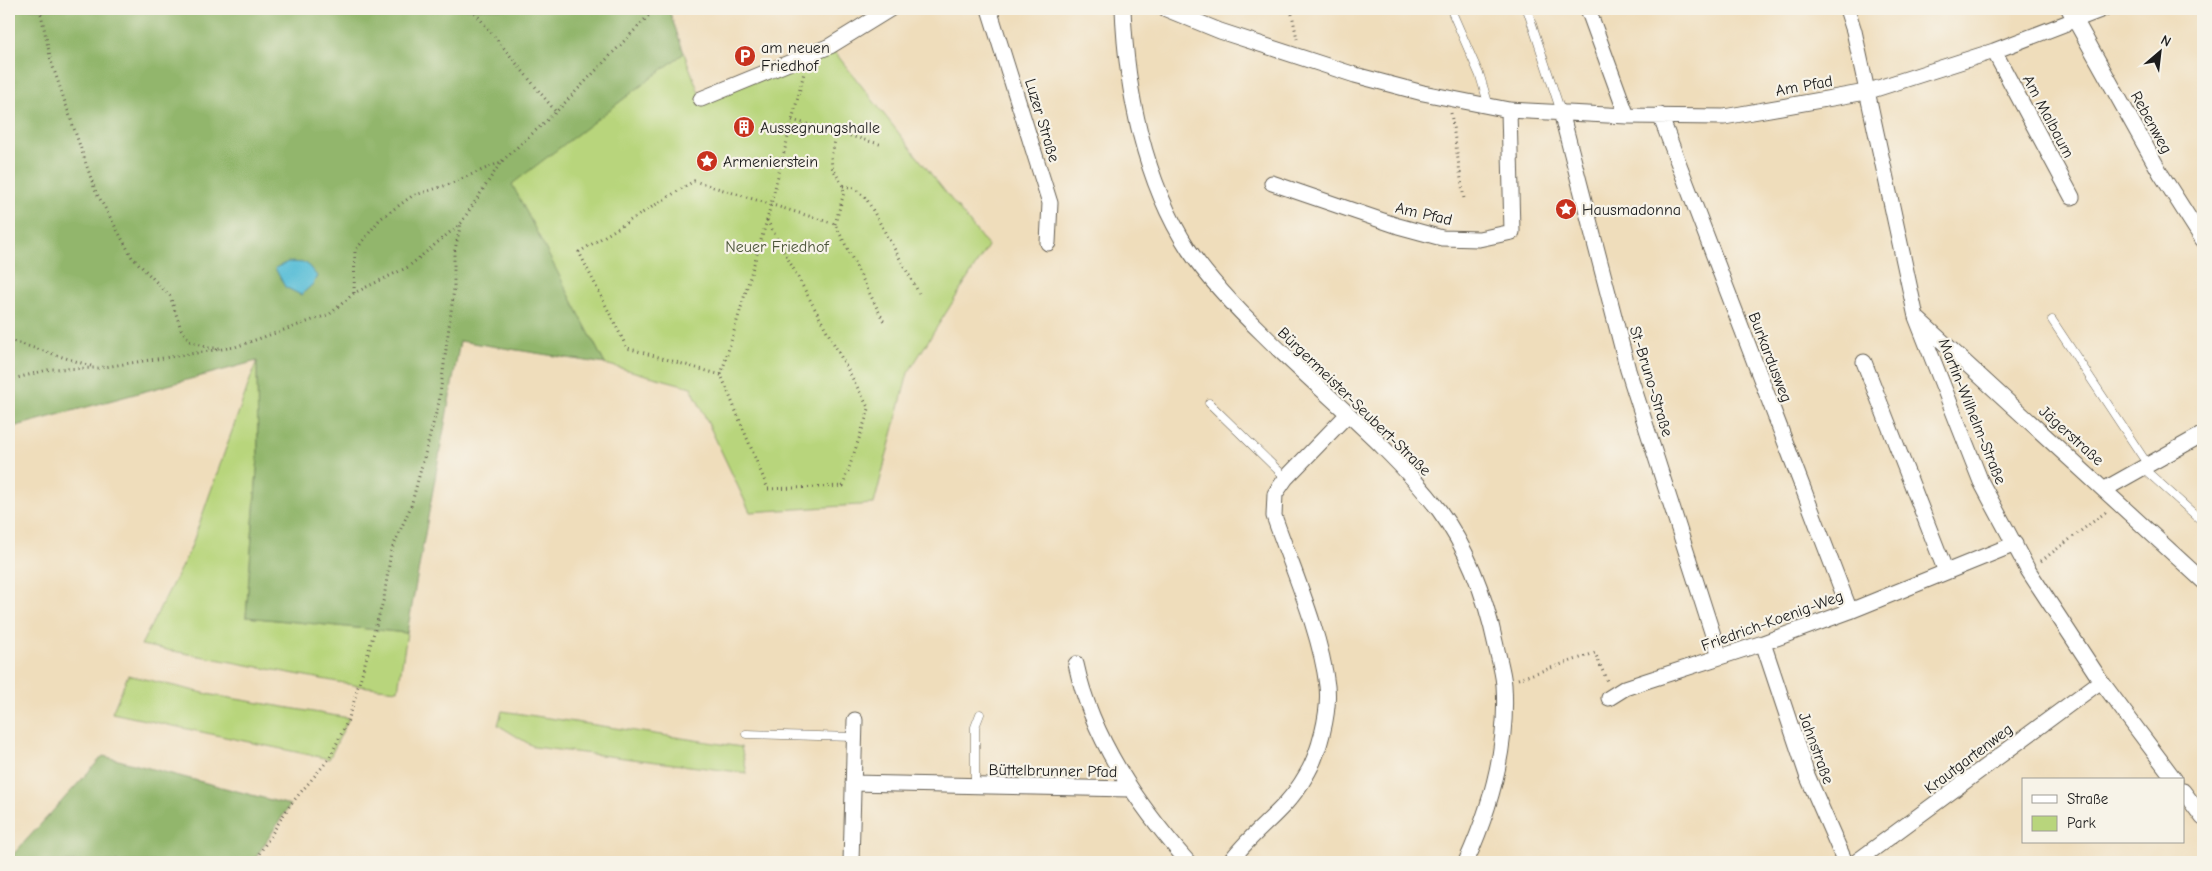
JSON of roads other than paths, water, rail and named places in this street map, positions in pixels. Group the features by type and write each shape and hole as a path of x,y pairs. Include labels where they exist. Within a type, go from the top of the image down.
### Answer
{"street":[{"path":"702,99 830,46 890,9"},
{"name":"Luzer Straße","path":"988,9 1050,203 1048,243"},
{"name":"Bürgermeister-Seubert-Straße","path":"1123,9 1135,110 1145,155 1164,203 1189,250 1229,301 1348,414 1409,476 1439,511 1458,542 1476,579 1490,617 1504,684 1503,730 1496,778 1483,825 1466,862"},
{"name":"Am Pfad","path":"1166,9 1220,31 1355,75 1448,98 1509,110 1628,116 1724,117 1866,92"},
{"path":"1588,9 1628,116"},
{"name":"Martin-Wilhelm-Straße","path":"1847,9 1916,317 1981,482 2028,570 2101,681 2174,778"},
{"path":"1866,92 1994,51 2072,14 2103,9"},
{"name":"Rebenweg","path":"2072,14 2161,174 2203,240"},
{"name":"Am Malbaum","path":"1994,51 2072,197"},
{"name":"Am Pfad","path":"1272,183 1398,226 1442,238 1479,239 1512,232 1509,110"},
{"name":"St.-Bruno-Straße","path":"1561,112 1628,370 1720,657"},
{"name":"Burkardusweg","path":"1660,115 1850,611"},
{"name":"Jägerstraße","path":"1916,317 2106,489 2203,581"},
{"path":"1864,362 1946,572"},
{"path":"1230,862 1242,844 1284,806 1305,778 1319,748 1328,688 1318,641 1274,516 1275,494 1286,478 1348,414"},
{"path":"2106,489 2203,434"},
{"name":"Friedrich-Koenig-Weg","path":"1611,696 1643,682 1763,643 1850,611 2015,544"},
{"name":"Jahnstraße","path":"1763,643 1807,775 1840,861"},
{"name":"Büttelbrunner Pfad","path":"1076,664 1082,692 1094,720 1130,789 1188,862"},
{"name":"Krautgartenweg","path":"1856,862 2101,681"},
{"path":"852,862 854,720"},
{"name":"Büttelbrunner Pfad","path":"853,783 1130,789"},
{"path":"2184,792 2203,818"}],"lane":[{"path":"1527,9 1561,112"},
{"path":"1452,12 1480,76 1489,106"},
{"path":"2052,320 2146,467 2203,522"},
{"path":"1209,404 1286,478"},
{"name":"Büttelbrunner Pfad","path":"975,786 975,727 980,714"},
{"path":"746,734 853,737"}],"water":[{"path":"288,262 306,263 317,276 313,284 301,295 285,287 275,268"}],"place":[{"name":"am neuen Friedhof","path":"745,56"},
{"name":"Aussegnungshalle","path":"744,127"},
{"name":"Armenierstein","path":"707,161"},
{"name":"Hausmadonna","path":"1566,209"}],"park label":[{"name":"Neuer Friedhof","path":"777,246"}]}
